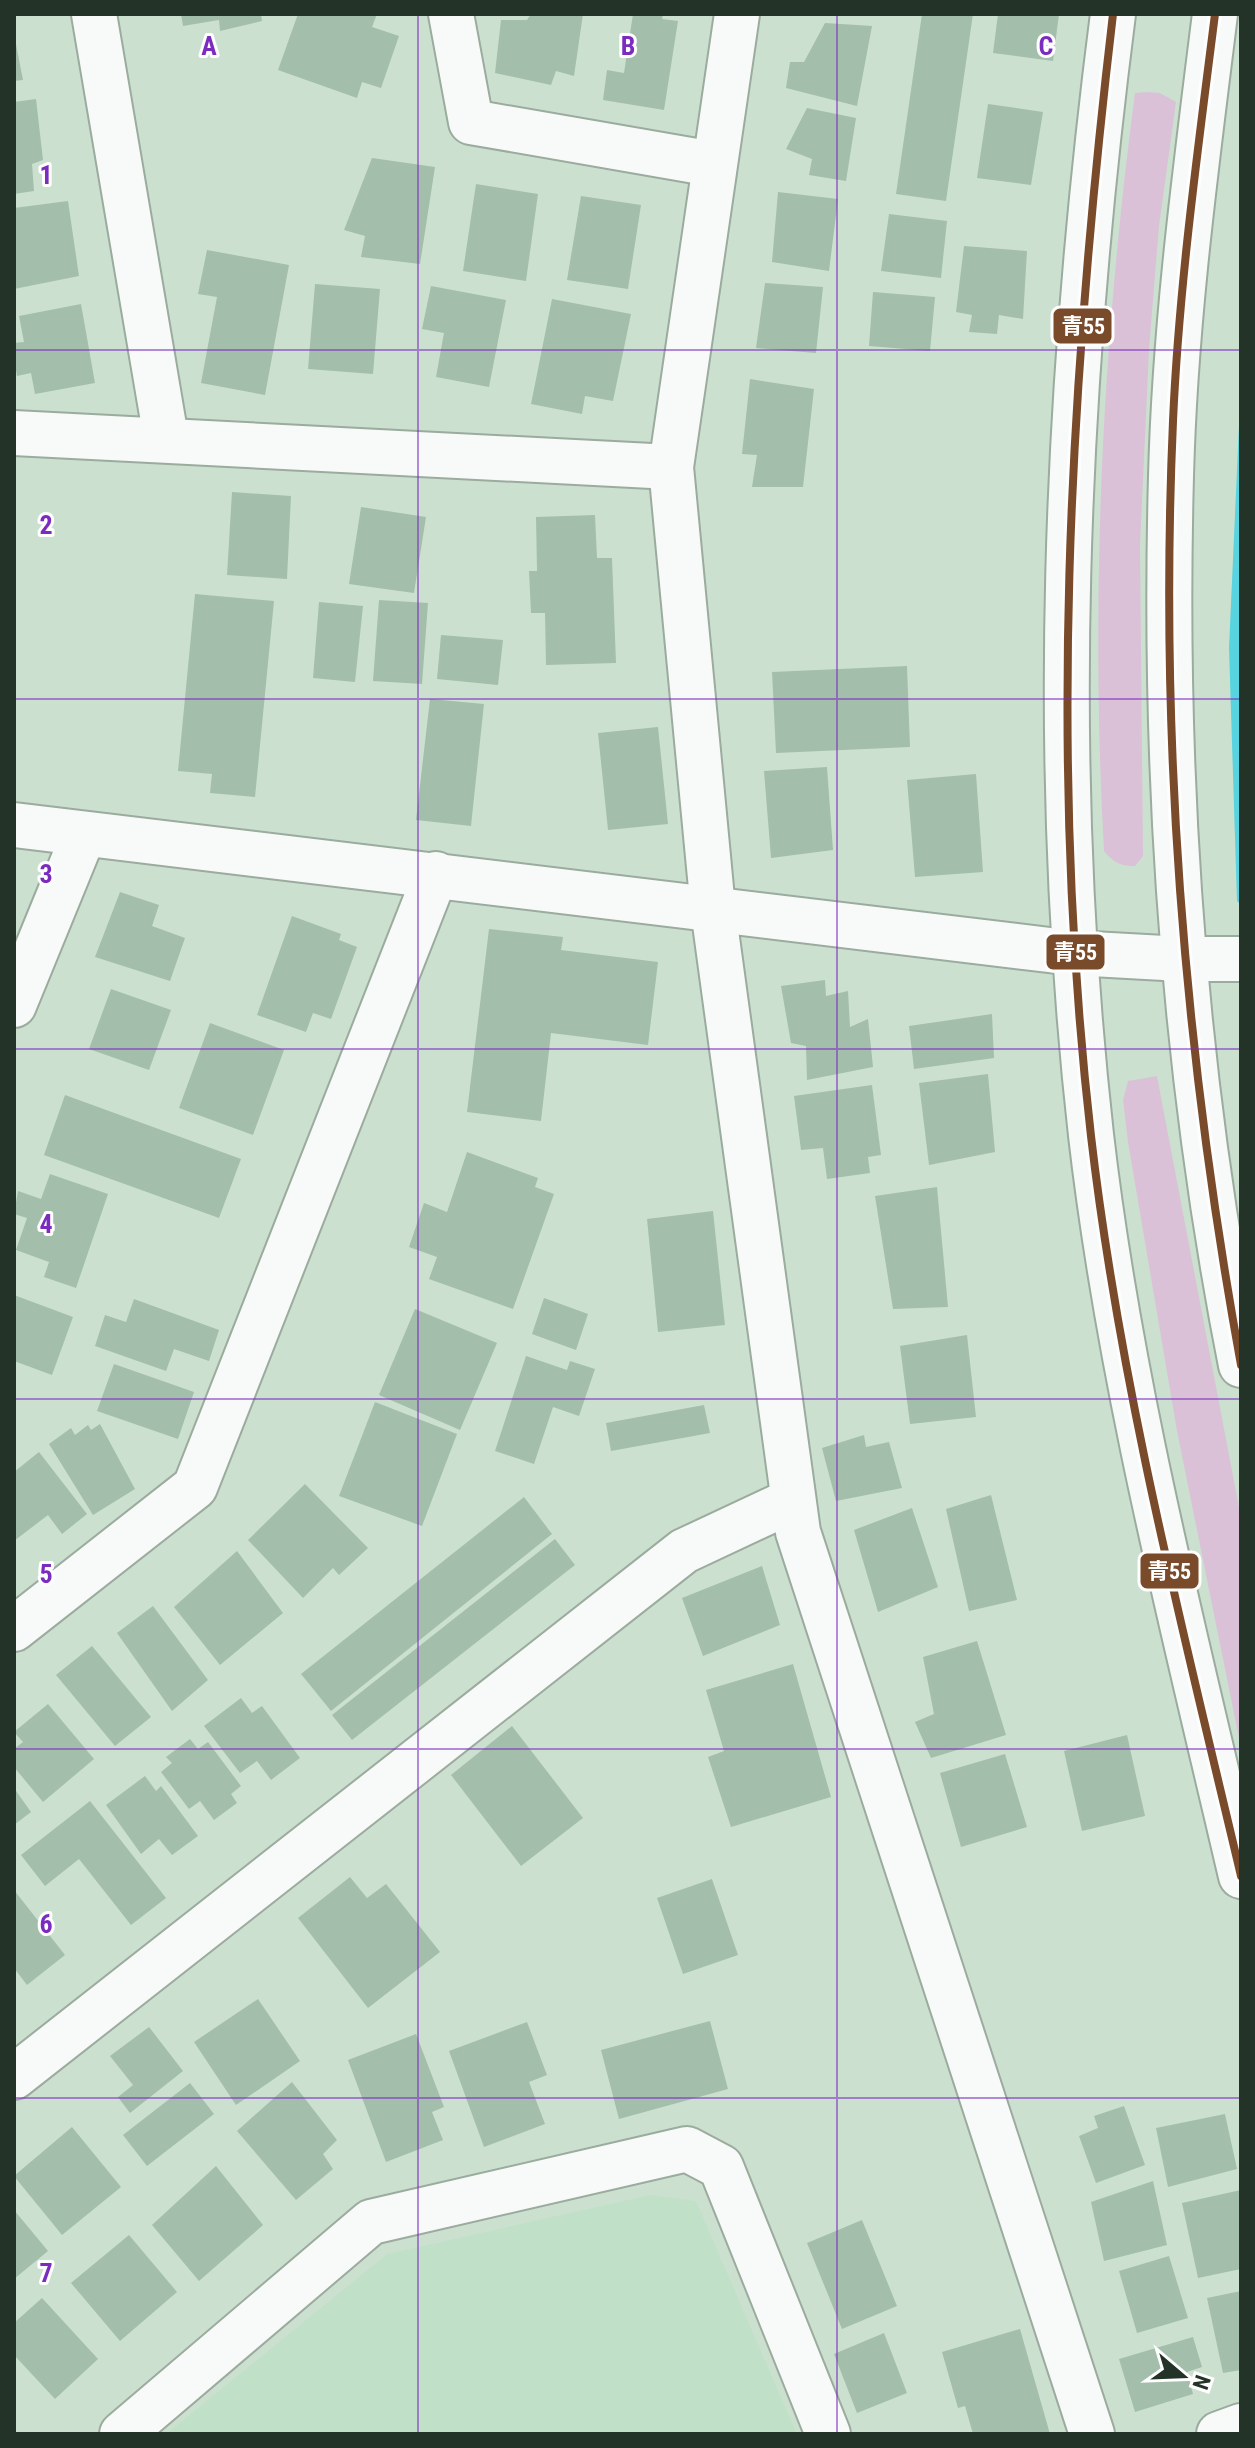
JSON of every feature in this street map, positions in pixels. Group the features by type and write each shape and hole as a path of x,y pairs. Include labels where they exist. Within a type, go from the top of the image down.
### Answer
{"street":[{"path":"94,14 166,438"},
{"path":"451,14 471,122 713,164"},
{"path":"737,14 671,467 713,909 793,1500 803,1547 1092,2434"},
{"path":"1113,14 1081,288 1070,470 1066,627 1074,953 1092,1139 1121,1331 1167,1557 1241,1876"},
{"path":"1215,14 1182,299 1171,473 1172,781 1182,959 1202,1126 1241,1365"},
{"path":"14,433 166,438 671,467"},
{"path":"14,825 1074,953 1241,959"},
{"path":"14,1005 84,834"},
{"path":"14,1629 195,1487 436,874"},
{"path":"14,2077 684,1551 793,1500"},
{"path":"122,2434 371,2222 687,2149 721,2167 828,2434"},
{"path":"1219,2434 1241,2426"}],"shaded area":[{"path":"1135,93 1160,93 1176,102 1159,226 1149,349 1140,545 1143,856 1135,866 1130,866 1117,863 1104,851 1098,661 1099,566 1114,281"},
{"path":"1157,1076 1241,1518 1241,1748 1177,1431 1128,1142 1123,1100 1128,1081"},
{"path":"650,2195 696,2201 797,2434 166,2434 387,2254"}],"water":[{"path":"1241,381 1241,905 1237,901 1229,648"}],"building":[{"path":"181,14 261,14 262,21 220,31 219,20 183,26"},
{"path":"298,14 377,14 372,27 399,36 381,88 362,82 357,98 278,70"},
{"path":"531,14 583,14 574,76 556,71 551,85 495,73 501,20 527,20"},
{"path":"633,14 663,14 662,19 678,21 664,110 603,100 607,70 624,73"},
{"path":"922,14 973,14 946,201 896,194"},
{"path":"998,14 1059,14 1053,61 993,53"},
{"path":"825,23 872,26 857,106 786,88 790,62 804,62"},
{"path":"14,34 23,80 14,81"},
{"path":"36,99 43,160 32,164 34,191 14,194 14,102"},
{"path":"988,104 1043,112 1031,185 977,178"},
{"path":"807,108 856,118 846,181 809,175 812,159 786,149"},
{"path":"372,158 435,167 420,264 361,257 365,236 344,230"},
{"path":"476,184 538,194 526,281 463,271"},
{"path":"778,192 838,199 829,271 772,262"},
{"path":"581,196 641,205 628,289 567,280"},
{"path":"68,201 79,276 14,289 14,208"},
{"path":"889,214 947,221 941,278 881,271"},
{"path":"964,246 1027,251 1023,319 999,315 997,334 969,332 972,315 956,312"},
{"path":"207,250 289,265 265,395 201,383 217,297 198,294"},
{"path":"765,283 823,287 816,353 756,348"},
{"path":"315,284 380,289 373,374 308,369"},
{"path":"431,286 506,300 489,387 436,377 444,333 422,329"},
{"path":"873,292 935,297 930,351 869,346"},
{"path":"552,299 631,314 613,401 585,396 582,414 531,404"},
{"path":"81,304 95,383 35,394 31,373 17,376 14,343 24,342 19,316"},
{"path":"750,379 814,389 803,487 752,487 757,455 742,454"},
{"path":"232,492 291,496 287,579 227,575"},
{"path":"361,507 426,517 414,593 349,584"},
{"path":"595,515 597,558 612,558 616,663 546,665 545,613 531,613 529,571 537,571 536,517"},
{"path":"195,594 274,601 255,797 210,793 212,774 178,771"},
{"path":"379,600 428,603 422,684 373,681"},
{"path":"319,602 363,606 355,682 313,678"},
{"path":"441,635 503,640 498,685 437,679"},
{"path":"907,666 910,747 776,753 772,672"},
{"path":"430,699 484,704 471,826 416,820"},
{"path":"658,727 668,824 608,830 598,733"},
{"path":"827,767 833,850 771,858 764,771"},
{"path":"976,774 983,872 915,877 907,780"},
{"path":"120,892 159,905 152,926 185,938 170,981 95,957"},
{"path":"292,916 341,934 339,940 357,947 331,1019 313,1013 306,1032 257,1015"},
{"path":"489,929 563,937 561,950 658,962 648,1045 551,1033 541,1121 467,1112"},
{"path":"825,980 826,996 848,991 850,1027 868,1019 873,1067 807,1080 806,1046 791,1043 781,986"},
{"path":"111,989 171,1010 149,1070 89,1049"},
{"path":"992,1014 994,1058 914,1069 909,1026"},
{"path":"210,1023 284,1050 253,1135 179,1108"},
{"path":"988,1074 995,1152 929,1165 919,1083"},
{"path":"872,1085 881,1155 868,1157 870,1173 827,1179 823,1148 801,1150 794,1096"},
{"path":"65,1095 241,1159 219,1218 44,1155"},
{"path":"467,1152 538,1178 535,1187 554,1194 513,1309 429,1279 437,1257 409,1247 424,1203 447,1212"},
{"path":"50,1174 108,1194 76,1288 44,1277 49,1262 16,1250 27,1218 14,1214 18,1191 41,1199"},
{"path":"937,1187 948,1307 893,1309 875,1196"},
{"path":"713,1211 725,1325 658,1332 647,1219"},
{"path":"14,1295 73,1317 52,1375 14,1361"},
{"path":"544,1298 588,1314 576,1350 532,1334"},
{"path":"134,1299 219,1330 209,1361 174,1349 166,1371 95,1346 105,1315 126,1322"},
{"path":"415,1309 497,1343 460,1430 379,1395"},
{"path":"967,1335 976,1417 910,1424 900,1346"},
{"path":"526,1356 567,1370 570,1361 595,1369 579,1416 553,1407 534,1464 495,1451"},
{"path":"114,1364 194,1392 178,1439 97,1411"},
{"path":"375,1402 457,1434 422,1526 339,1496"},
{"path":"704,1405 710,1433 611,1451 606,1423"},
{"path":"100,1424 135,1489 93,1515 49,1444 71,1428 75,1435 88,1425 91,1430"},
{"path":"864,1435 866,1447 889,1442 902,1488 836,1501 822,1448"},
{"path":"39,1452 87,1514 62,1534 48,1515 14,1541 14,1472"},
{"path":"305,1484 368,1548 339,1575 333,1568 303,1598 248,1540"},
{"path":"991,1495 1017,1600 969,1611 946,1509"},
{"path":"524,1497 552,1534 331,1711 301,1674"},
{"path":"912,1508 938,1587 878,1612 854,1530"},
{"path":"555,1539 575,1565 352,1740 332,1715"},
{"path":"237,1551 283,1613 220,1665 174,1607"},
{"path":"762,1566 780,1625 703,1656 682,1598"},
{"path":"153,1606 208,1680 172,1711 117,1633"},
{"path":"977,1641 1006,1735 931,1758 915,1722 934,1714 923,1657"},
{"path":"92,1646 151,1717 115,1746 56,1675"},
{"path":"793,1664 831,1797 731,1827 708,1757 724,1751 706,1690"},
{"path":"241,1698 252,1713 262,1706 300,1758 271,1780 257,1761 240,1773 204,1726"},
{"path":"48,1704 94,1759 43,1802 14,1767 14,1749 23,1742 14,1732"},
{"path":"512,1726 583,1818 521,1866 451,1775"},
{"path":"1127,1735 1145,1816 1082,1831 1064,1751"},
{"path":"190,1739 198,1749 208,1742 241,1786 231,1794 237,1803 214,1820 200,1801 189,1809 161,1772 172,1763 166,1757"},
{"path":"1005,1754 1027,1827 961,1847 940,1773"},
{"path":"145,1776 156,1791 161,1786 198,1836 172,1855 159,1839 141,1854 106,1805"},
{"path":"14,1788 31,1812 14,1825"},
{"path":"90,1801 166,1898 131,1925 79,1859 45,1886 21,1855"},
{"path":"350,1877 367,1898 386,1884 440,1952 368,2008 298,1918"},
{"path":"712,1879 738,1955 683,1974 657,1898"},
{"path":"14,1890 65,1955 27,1985 14,1968"},
{"path":"258,1999 300,2061 236,2105 194,2042"},
{"path":"710,2021 728,2089 619,2119 601,2050"},
{"path":"527,2022 547,2075 529,2082 545,2124 484,2147 449,2051"},
{"path":"149,2027 183,2071 130,2113 118,2097 133,2085 110,2056"},
{"path":"416,2034 444,2107 432,2112 443,2140 386,2162 348,2060"},
{"path":"292,2082 337,2140 323,2154 333,2169 296,2200 237,2131"},
{"path":"190,2083 214,2114 147,2166 123,2135"},
{"path":"1124,2106 1145,2165 1096,2183 1079,2136 1098,2128 1094,2116"},
{"path":"1225,2114 1237,2169 1168,2187 1156,2128"},
{"path":"72,2127 121,2187 62,2235 14,2176"},
{"path":"216,2166 263,2225 199,2281 152,2225"},
{"path":"1153,2181 1167,2245 1104,2261 1091,2202"},
{"path":"1241,2190 1241,2269 1198,2278 1182,2203"},
{"path":"14,2210 48,2251 14,2279"},
{"path":"862,2220 897,2306 842,2329 807,2243"},
{"path":"129,2235 177,2292 120,2341 71,2283"},
{"path":"1169,2256 1188,2318 1137,2333 1119,2271"},
{"path":"1241,2291 1241,2370 1223,2373 1207,2298"},
{"path":"42,2298 98,2359 55,2399 14,2355 14,2323"},
{"path":"1020,2329 1050,2434 973,2434 965,2406 958,2408 942,2352"},
{"path":"884,2333 907,2393 857,2413 834,2354"},
{"path":"1193,2337 1202,2367 1187,2372 1193,2394 1135,2412 1119,2359"}],"transit line":[{"name":"青55","path":"1113,14 1085,294 1069,575 1067,715 1070,855 1078,996 1103,1230 1136,1415 1241,1876"},
{"name":"青55","path":"1215,14 1190,217 1176,370 1170,540 1170,658 1173,777 1191,1013 1204,1130 1241,1365"}]}
